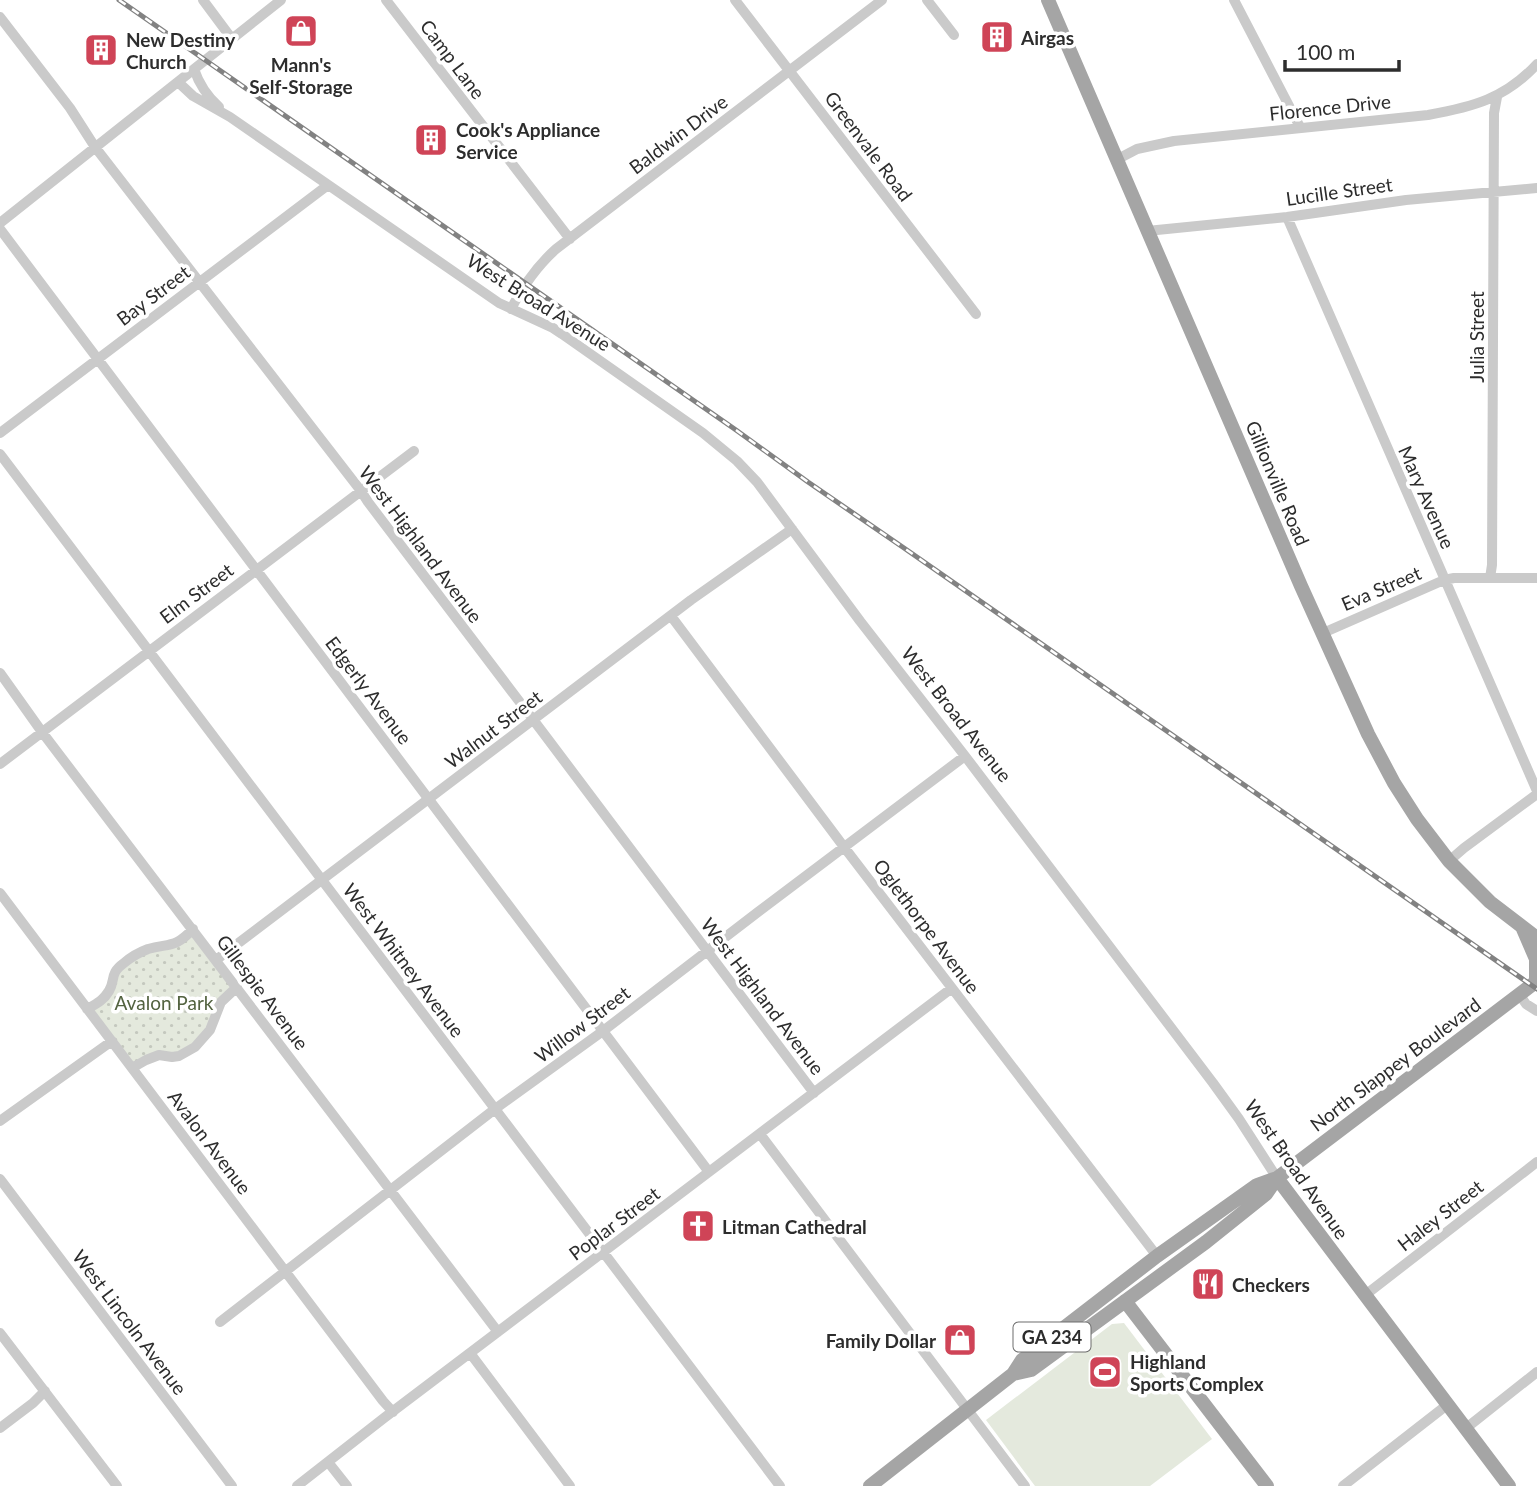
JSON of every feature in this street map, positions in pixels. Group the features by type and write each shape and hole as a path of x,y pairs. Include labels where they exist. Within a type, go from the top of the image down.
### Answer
{"main road":[{"name":"Gillionville Road","path":"1048,0 1368,734 1394,783 1449,861 1480,893 1537,938"},
{"path":"1522,928 1536,959 1536,981"},
{"name":"North Slappey Boulevard","path":"1134,1274 1257,1185 1276,1178 1536,981"},
{"name":"North Slappey Boulevard","path":"1125,1301 1266,1194 1276,1178"},
{"name":"West Broad Avenue","path":"1276,1178 1509,1486"},
{"path":"1125,1301 1134,1274"},
{"name":"GA 234","path":"870,1486 1013,1374 1022,1360 1134,1274"},
{"path":"1095,1304 1125,1301 1267,1486"},
{"name":"GA 234","path":"1013,1374 1031,1370 1125,1301"}],"street":[{"path":"203,0 232,39"},
{"path":"0,223 281,0"},
{"name":"Camp Lane","path":"386,0 570,239"},
{"name":"Greenvale Road","path":"735,0 976,314"},
{"name":"Baldwin Drive","path":"511,309 521,289 545,259 882,0"},
{"path":"927,0 954,34"},
{"path":"1234,0 1300,127"},
{"name":"West Highland Avenue","path":"0,17 70,108 95,147 361,491 814,1093"},
{"name":"Florence Drive","path":"1116,160 1152,144 1428,115 1468,107 1497,97 1514,86 1537,64"},
{"name":"West Broad Avenue","path":"194,69 205,91 230,117"},
{"name":"West Broad Avenue","path":"178,82 193,96 230,117 499,303 553,328 703,433 737,461 757,482 1213,1083 1276,1178"},
{"name":"Julia Street","path":"1490,578 1493,554 1494,113 1497,97"},
{"name":"Bay Street","path":"0,433 328,185"},
{"name":"Lucille Street","path":"1147,231 1287,217 1406,200 1537,188"},
{"name":"Mary Avenue","path":"1287,217 1537,792"},
{"name":"Edgerly Avenue","path":"0,229 709,1172"},
{"name":"Elm Street","path":"0,764 414,451"},
{"name":"West Whitney Avenue","path":"0,454 780,1486"},
{"name":"Walnut Street","path":"216,960 708,588 792,529"},
{"name":"Eva Street","path":"1323,633 1444,580 1537,579"},
{"name":"Oglethorpe Avenue","path":"671,616 1157,1256"},
{"name":"Gillespie Avenue","path":"0,673 498,1332"},
{"name":"Willow Street","path":"220,1322 495,1109 603,1031 965,756"},
{"path":"1449,861 1537,792"},
{"name":"Avalon Avenue","path":"0,893 393,1412"},
{"path":"87,1009 98,1003 110,990 115,971 123,963 148,949 177,943 193,929"},
{"path":"132,1068 159,1055 180,1056 195,1047 210,1030 221,1002 237,988"},
{"name":"Poplar Street","path":"297,1486 952,988"},
{"path":"1519,994 1526,1004 1537,1012"},
{"path":"0,1121 112,1041"},
{"path":"760,1134 1025,1486"},
{"name":"Haley Street","path":"1364,1296 1537,1162"},
{"name":"West Lincoln Avenue","path":"0,1179 232,1486"},
{"path":"0,1333 117,1486"},
{"path":"470,1353 570,1486"},
{"path":"1465,1429 1537,1372"},
{"path":"0,1428 45,1391"},
{"path":"1343,1486 1447,1405"},
{"path":"328,1462 346,1486"}],"green space":[{"name":"Avalon Park","path":"193,931 236,987 209,1030 194,1047 132,1066 89,1009 114,976 138,955"},
{"name":"Highland Sports Complex","path":"1124,1323 1212,1439 1150,1486 1035,1486 986,1420 1112,1324"}],"railway":[{"path":"119,0 1537,989"}],"place":[{"name":"Mann's Self-Storage","path":"301,31"},
{"name":"Airgas","path":"997,37"},
{"name":"New Destiny Church","path":"101,50"},
{"name":"Cook's Appliance Service","path":"431,140"},
{"name":"Litman Cathedral","path":"698,1226"},
{"name":"Checkers","path":"1208,1284"},
{"name":"Family Dollar","path":"960,1340"},
{"name":"Highland Sports Complex","path":"1105,1372"}]}
